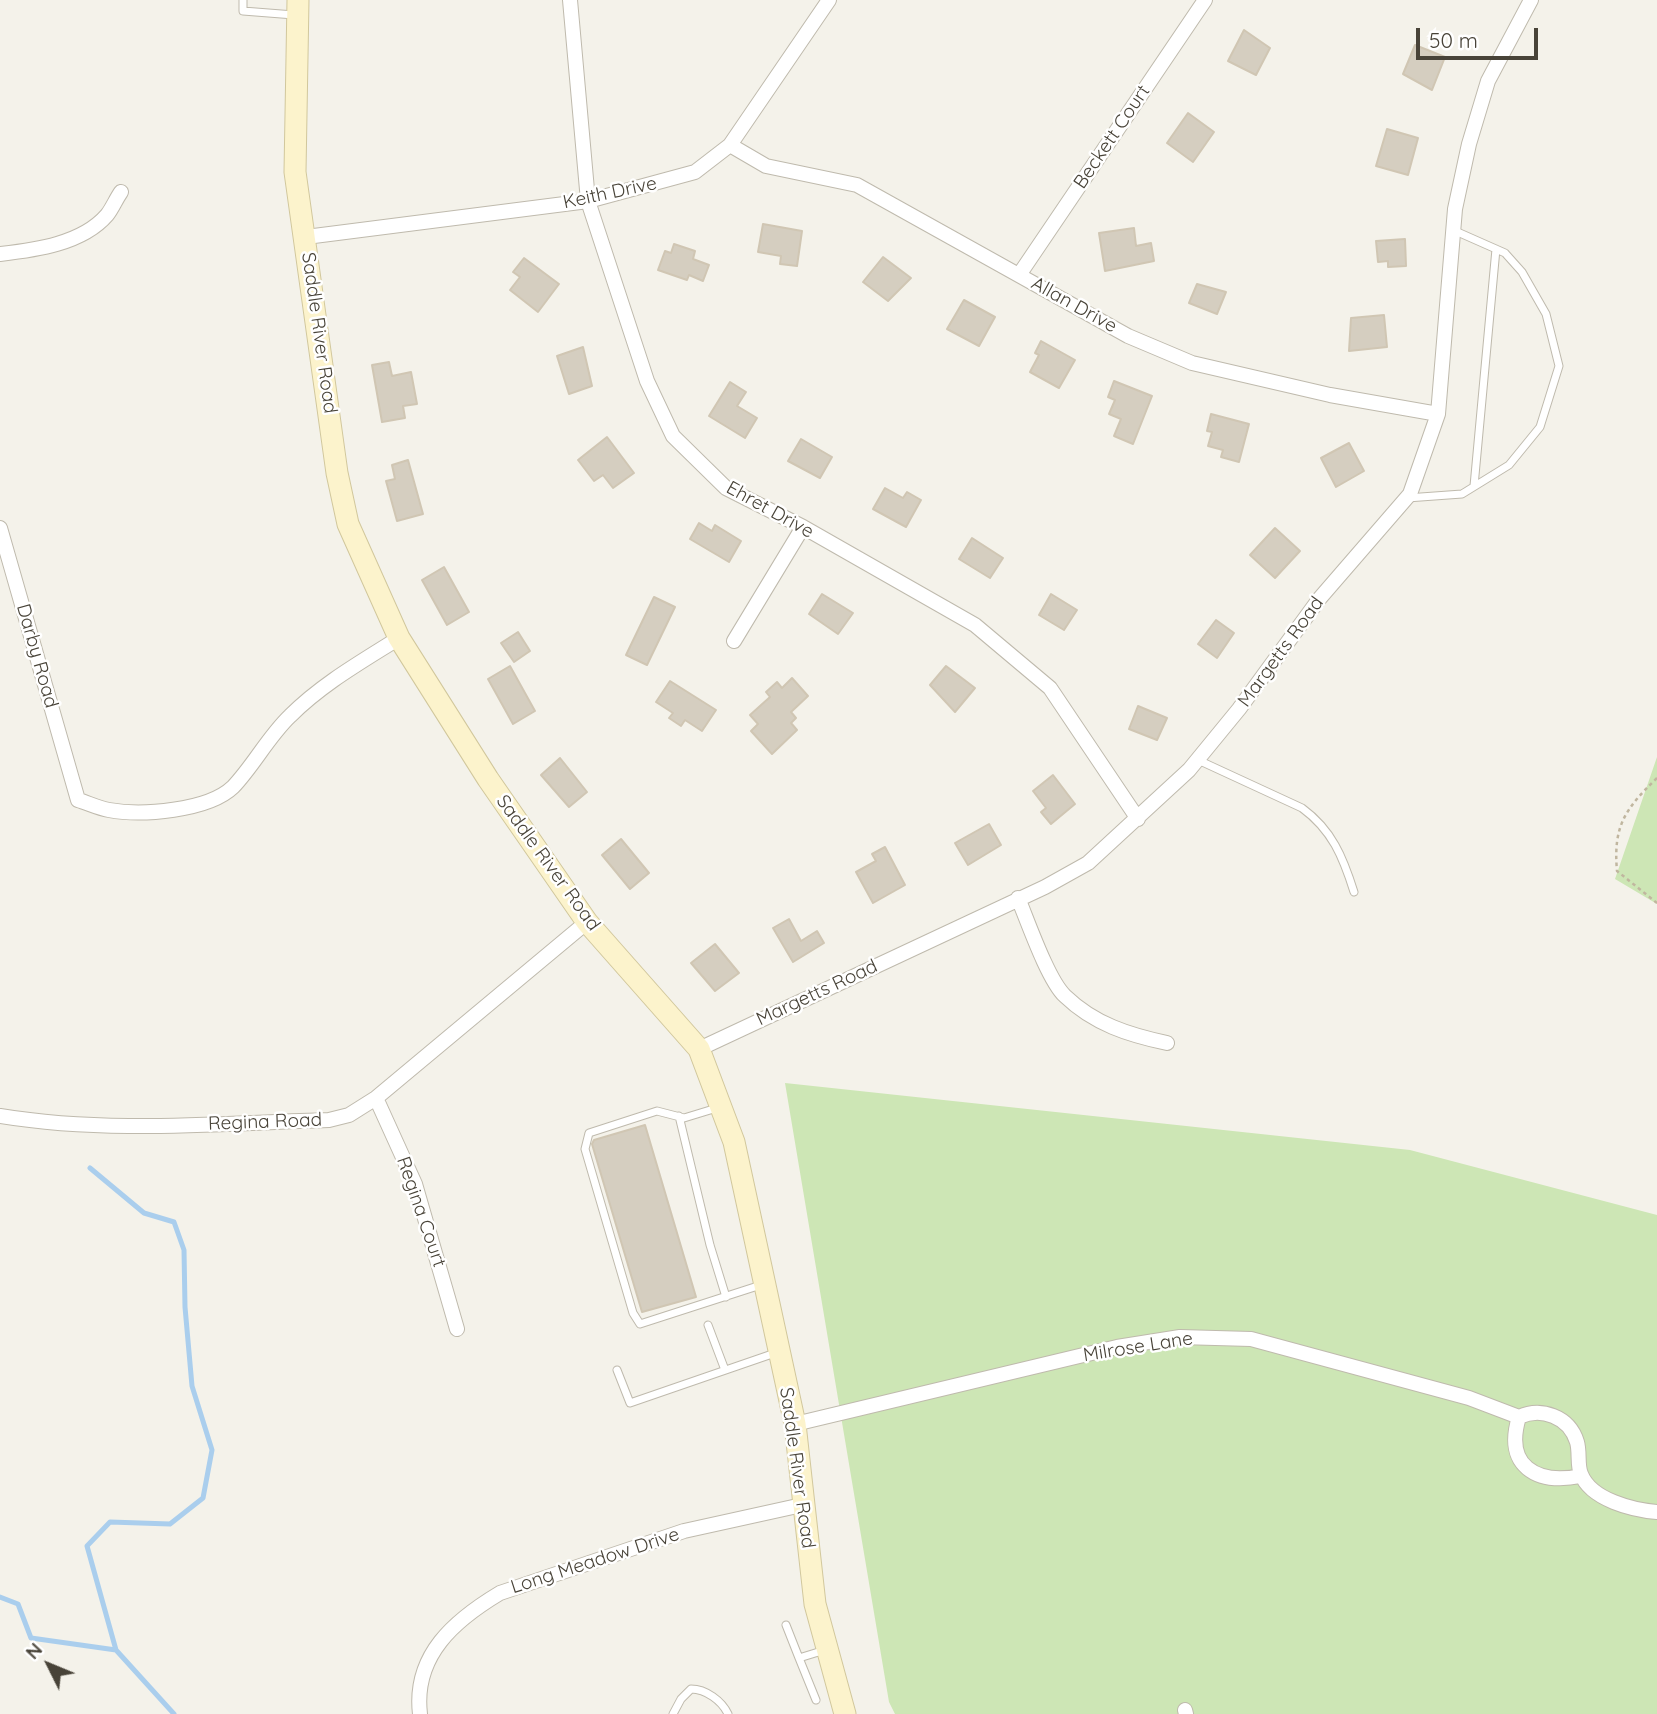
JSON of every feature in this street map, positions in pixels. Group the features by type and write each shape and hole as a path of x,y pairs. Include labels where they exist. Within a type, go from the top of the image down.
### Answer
{"main road":[{"name":"Saddle River Road","path":"298,7 295,172 337,474 348,524 399,638 488,779 587,922 699,1049 734,1142 795,1424 815,1604 845,1714"}],"street":[{"name":"Ehret Drive","path":"570,0 588,201 647,381 673,436 726,488 803,527 975,625 1050,688 1138,819"},
{"name":"Keith Drive","path":"306,237 588,201 695,172 730,145 829,0"},
{"name":"Beckett Court","path":"1019,275 1205,0"},
{"name":"Margetts Road","path":"699,1049 1088,863 1198,760 1240,709 1320,598 1406,498 1426,455 1438,414 1453,230 1469,144 1488,81 1531,0"},
{"name":"Allan Drive","path":"730,145 766,166 857,185 1128,336 1192,363 1330,395 1438,414"},
{"path":"0,254 29,251 74,238 106,216 121,192"},
{"path":"734,641 803,527"},
{"name":"Darby Road","path":"0,528 78,800 99,807 156,812 195,806 230,790 257,761 287,719 319,689 399,638"},
{"path":"1018,898 1063,995 1095,1018 1125,1034 1167,1044"},
{"name":"Regina Road","path":"0,1116 53,1125 138,1126 330,1120 349,1115 376,1098 587,922"},
{"name":"Regina Court","path":"376,1098 415,1184 457,1329"},
{"name":"Milrose Lane","path":"795,1424 1093,1353 1180,1337 1251,1339 1469,1398 1519,1417 1533,1410 1547,1412 1559,1418 1576,1440 1581,1476"},
{"path":"1519,1417 1514,1433 1516,1448 1522,1463 1533,1474 1565,1479 1581,1476 1606,1499 1634,1510 1657,1512"},
{"name":"Long Meadow Drive","path":"420,1714 423,1674 444,1634 473,1609 500,1593 684,1531 802,1505"}],"lane":[{"path":"243,0 243,11 298,7"},
{"path":"1406,498 1462,494 1509,465 1540,427 1559,366 1546,314 1522,272 1505,253 1453,230"},
{"path":"1474,486 1496,249"},
{"path":"1198,760 1302,808 1316,818 1327,830 1343,858 1354,892"},
{"path":"721,1107 684,1118 657,1111 608,1125 589,1133 585,1149 634,1313 640,1324 765,1284"},
{"path":"679,1116 710,1245 726,1297"},
{"path":"708,1325 725,1370"},
{"path":"617,1370 630,1403 779,1352"},
{"path":"786,1625 816,1700"},
{"path":"799,1658 826,1650"},
{"path":"673,1714 681,1699 691,1689 702,1689 724,1706 729,1714"}],"path":[{"path":"1657,778 1620,822 1615,846 1618,871 1657,903"}],"green space":[{"path":"1657,757 1657,904 1615,879"},
{"path":"785,1083 1410,1150 1657,1215 1657,1714 895,1714 889,1702"}],"building":[{"path":"1244,30 1270,48 1256,75 1228,61"},
{"path":"1415,45 1445,57 1432,90 1403,74"},
{"path":"1188,113 1214,132 1193,162 1167,143"},
{"path":"1387,129 1418,138 1408,175 1376,166"},
{"path":"763,224 802,231 797,266 780,264 781,256 758,252"},
{"path":"1134,228 1136,246 1151,243 1154,261 1105,271 1099,233"},
{"path":"1405,239 1406,266 1388,267 1388,261 1378,262 1376,241"},
{"path":"674,244 695,251 693,259 709,265 703,281 689,275 687,280 658,270 665,251 671,253"},
{"path":"883,257 911,278 888,301 863,282"},
{"path":"524,258 559,284 538,312 510,290 520,277 513,272"},
{"path":"1197,284 1226,292 1217,314 1189,303"},
{"path":"964,300 995,317 979,346 947,329"},
{"path":"1384,315 1387,347 1349,351 1351,318"},
{"path":"1041,341 1075,360 1059,388 1030,372 1039,355 1035,353"},
{"path":"583,347 592,386 569,394 557,356"},
{"path":"389,362 392,376 411,372 417,404 403,406 405,418 382,422 372,365"},
{"path":"1114,381 1152,396 1133,444 1114,436 1121,419 1109,414 1115,400 1108,397"},
{"path":"730,382 746,392 737,406 757,418 745,438 709,416"},
{"path":"1211,414 1249,424 1239,462 1221,457 1223,450 1208,446 1212,432 1207,431"},
{"path":"607,437 634,473 613,488 603,475 594,481 578,460"},
{"path":"801,439 832,457 820,478 788,461"},
{"path":"1349,443 1364,471 1336,487 1321,458"},
{"path":"408,460 423,514 397,521 386,481 395,479 392,465"},
{"path":"885,488 903,498 907,492 921,500 906,527 873,509"},
{"path":"699,523 712,531 715,525 741,541 729,562 690,539"},
{"path":"1275,528 1300,551 1275,578 1250,555"},
{"path":"972,538 1003,558 990,578 959,559"},
{"path":"444,567 469,612 447,625 422,580"},
{"path":"822,594 853,613 838,634 809,614"},
{"path":"1051,594 1077,610 1064,630 1039,615"},
{"path":"654,597 675,607 647,665 626,655"},
{"path":"1216,620 1234,633 1217,658 1198,644"},
{"path":"518,632 530,651 514,662 501,643"},
{"path":"510,666 535,711 513,724 488,679"},
{"path":"946,666 975,688 955,712 930,685"},
{"path":"792,678 808,696 791,712 796,718 791,723 797,730 772,754 751,731 758,724 750,715 770,697 766,692 777,682 782,688"},
{"path":"670,681 716,710 702,731 685,720 681,726 669,718 673,713 656,702"},
{"path":"1138,706 1167,718 1157,740 1129,729"},
{"path":"560,758 587,792 569,807 541,775"},
{"path":"1053,775 1075,804 1051,824 1041,812 1046,808 1033,791"},
{"path":"989,824 1001,845 968,865 955,843"},
{"path":"621,839 649,873 630,889 602,855"},
{"path":"885,847 905,885 873,903 856,872 876,861 872,854"},
{"path":"789,919 801,941 817,931 824,943 793,962 773,928"},
{"path":"715,944 739,973 715,991 691,963"},
{"path":"645,1125 696,1297 642,1312 592,1144 594,1140"}],"waterway":[{"path":"90,1168 144,1213 174,1222 184,1250 185,1307 192,1386 212,1450 203,1498 170,1524 110,1522 87,1546 116,1650"},
{"path":"0,1597 18,1604 31,1638 116,1650 174,1714"}]}
